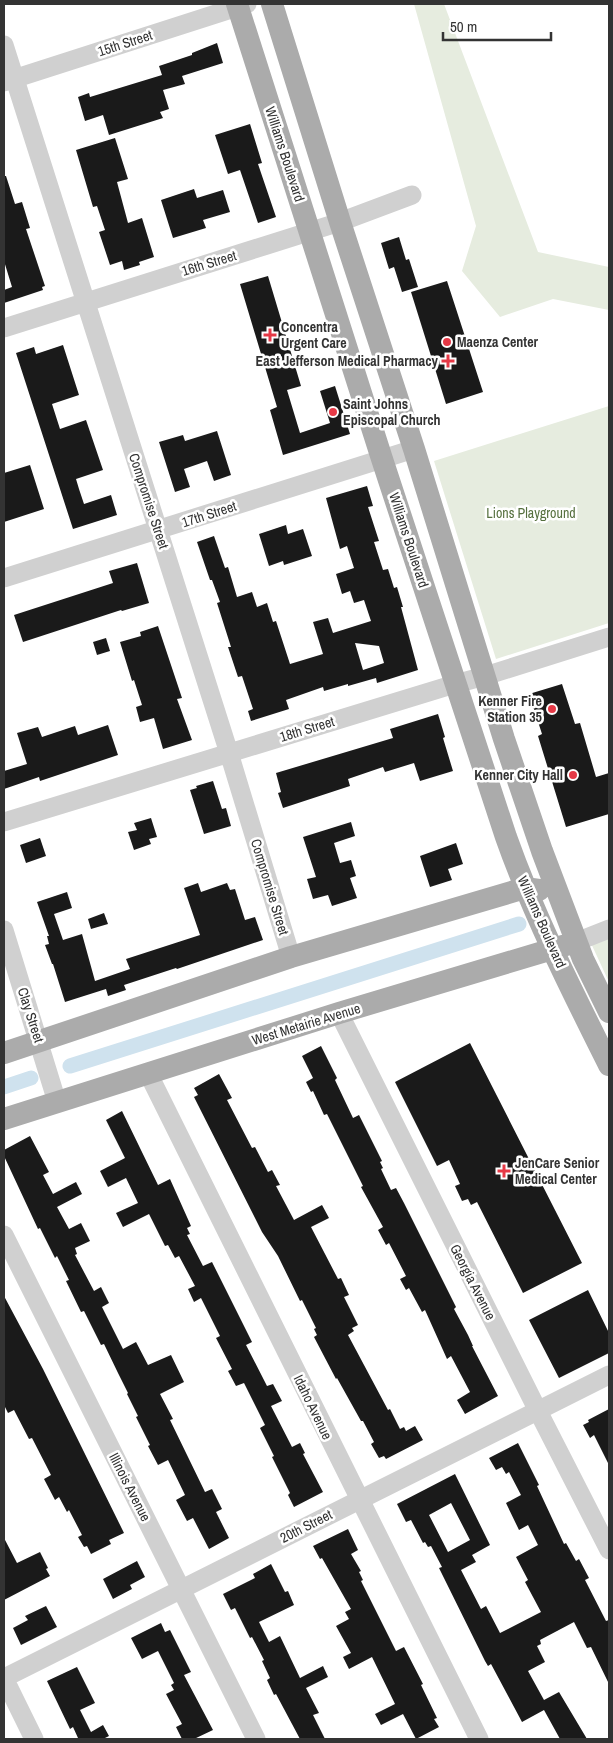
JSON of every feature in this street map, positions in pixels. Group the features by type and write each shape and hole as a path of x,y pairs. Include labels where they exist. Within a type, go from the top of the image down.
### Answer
{"main road":[{"name":"Williams Boulevard","path":"272,4 507,747 576,942 609,1012"},
{"name":"Williams Boulevard","path":"241,5 382,459 506,837 525,888 609,1065"},
{"path":"480,758 492,755 507,747"},
{"path":"4,1053 291,957 525,888 545,891 561,902"},
{"name":"West Metairie Avenue","path":"4,1119 339,1013 576,942"}],"street":[{"name":"15th Street","path":"9,81 241,5"},
{"name":"Compromise Street","path":"4,45 9,81 86,302 229,753 291,957"},
{"name":"16th Street","path":"4,328 340,222 412,195"},
{"name":"17th Street","path":"4,578 414,450"},
{"name":"18th Street","path":"4,822 609,637"},
{"name":"West Metairie Avenue","path":"576,942 609,929"},
{"name":"Clay Street","path":"4,930 57,1102"},
{"name":"Georgia Avenue","path":"339,1013 609,1550"},
{"name":"Idaho Avenue","path":"148,1073 479,1739"},
{"name":"Illinois Avenue","path":"4,1235 256,1739"},
{"name":"20th Street","path":"4,1678 609,1375"},
{"path":"4,1678 34,1739"}],"green space":[{"path":"414,4 444,4 538,252 609,267 609,310 553,299 500,317 462,271 476,226"},
{"name":"Lions Playground","path":"609,406 609,623 496,659 434,461"},
{"path":"609,933 609,982 589,939"}],"building":[{"path":"217,43 223,63 182,76 185,84 163,90 169,109 160,112 163,118 109,135 103,115 85,121 78,97 89,93 90,97 162,75 159,66 192,55 192,53"},
{"path":"250,124 262,163 258,164 276,217 258,223 240,170 228,174 215,135"},
{"path":"115,138 128,179 117,182 128,223 142,218 154,257 139,262 140,265 124,270 122,261 110,265 99,232 105,230 97,206 93,207 76,150"},
{"path":"4,176 6,176 15,204 22,202 30,228 26,229 45,286 42,287 43,290 4,303 4,290 12,287 4,261"},
{"path":"194,189 197,198 223,190 230,212 203,220 206,228 173,238 161,200"},
{"path":"399,237 406,260 409,259 418,287 402,292 394,267 389,269 381,243"},
{"path":"268,276 301,386 287,390 300,433 330,423 320,391 335,386 350,434 283,455 270,410 277,407 240,284"},
{"name":"Maenza Center","path":"447,281 483,392 446,404 411,292"},
{"path":"63,345 79,395 52,404 60,429 86,420 103,470 76,479 84,504 111,495 117,515 73,529 16,353 34,347 36,354"},
{"path":"217,431 231,475 214,481 207,461 184,469 190,487 175,492 159,442 183,435 185,441"},
{"path":"30,465 44,509 4,522 4,473"},
{"path":"367,486 373,506 368,507 379,541 374,542 383,570 388,569 394,588 397,587 418,670 377,683 376,678 324,691 323,687 286,700 289,709 251,721 248,711 253,709 242,676 238,677 217,603 220,602 197,542 214,536 225,568 228,567 237,597 252,592 257,607 267,603 273,622 276,621 290,664 323,654 313,622 328,618 333,633 371,621 364,600 354,603 350,591 342,594 336,574 354,568 347,546 340,549 326,498","holes":["355,643 379,646 384,663 363,670"]},
{"path":"286,525 288,534 303,529 312,556 284,565 283,561 269,566 259,534"},
{"path":"137,563 149,603 121,610 23,642 14,615 113,583 109,571"},
{"path":"158,626 182,698 177,699 192,740 163,749 154,718 140,722 136,707 142,705 134,680 132,681 120,642 141,636 140,632"},
{"path":"106,638 110,651 97,655 93,642"},
{"name":"Kenner City Hall","path":"562,684 575,724 580,723 596,777 609,773 609,814 566,827 538,736 542,734 529,694"},
{"path":"438,714 453,771 420,781 414,763 385,772 383,767 348,779 350,786 283,808 278,793 281,792 276,773 393,738 390,729"},
{"path":"108,725 118,755 40,781 39,777 4,789 4,771 27,764 17,733 38,727 42,737 75,726 78,735"},
{"path":"213,781 222,809 226,808 231,826 204,834 190,790 197,788 196,786"},
{"path":"151,818 157,837 149,839 151,844 134,850 128,832 137,830 134,823"},
{"path":"351,822 355,836 334,843 340,863 351,860 356,876 350,878 357,898 332,906 328,895 313,899 307,879 316,877 303,837"},
{"path":"40,838 46,856 26,863 20,845"},
{"path":"456,843 463,864 448,869 452,880 430,887 420,856"},
{"path":"198,883 201,892 227,883 230,890 235,889 245,920 255,917 263,940 124,985 126,990 108,996 106,989 65,1002 45,945 49,944 47,936 49,936 37,902 67,892 72,908 54,914 63,940 82,934 95,981 130,969 126,959 200,935 184,888"},
{"path":"104,913 108,924 91,929 88,919"},
{"path":"470,1043 582,1263 523,1293 477,1202 471,1205 468,1199 462,1201 455,1186 460,1184 449,1160 437,1166 395,1082"},
{"path":"321,1046 337,1078 335,1080 353,1118 359,1115 382,1161 380,1162 383,1168 381,1169 391,1190 396,1188 404,1203 498,1396 465,1414 457,1400 470,1392 451,1356 447,1359 425,1310 422,1312 409,1288 406,1290 400,1279 406,1276 389,1243 386,1245 378,1230 383,1227 361,1187 363,1186 327,1114 324,1115 313,1091 311,1092 306,1082 313,1078 302,1056"},
{"path":"219,1074 232,1098 227,1100 252,1148 255,1147 268,1172 272,1170 280,1185 276,1186 294,1220 322,1205 329,1218 311,1227 338,1279 341,1278 349,1295 344,1297 358,1325 352,1328 354,1331 348,1335 400,1429 404,1427 406,1431 415,1426 423,1440 386,1459 384,1456 379,1458 371,1444 374,1442 363,1421 361,1421 336,1379 314,1337 317,1335 314,1329 316,1328 302,1300 300,1301 278,1256 262,1232 194,1097 198,1095 194,1088"},
{"path":"122,1111 158,1185 170,1179 191,1226 187,1228 190,1234 187,1235 203,1266 212,1262 252,1342 246,1345 267,1386 273,1384 282,1401 271,1406 292,1447 300,1443 305,1453 303,1454 323,1492 294,1507 288,1495 290,1493 260,1428 265,1425 244,1383 236,1386 228,1371 232,1369 216,1338 220,1336 201,1298 194,1302 188,1289 195,1286 179,1256 175,1258 168,1245 165,1246 149,1214 123,1227 116,1213 138,1203 126,1178 108,1187 100,1171 125,1158 106,1120"},
{"path":"30,1136 49,1172 43,1175 53,1194 76,1182 82,1194 57,1207 69,1229 81,1223 90,1241 75,1248 77,1254 75,1255 94,1291 101,1287 109,1303 102,1307 123,1349 136,1342 148,1365 171,1355 184,1382 160,1394 173,1419 170,1420 205,1492 212,1489 222,1509 216,1512 229,1538 209,1549 193,1518 187,1521 176,1500 185,1495 168,1460 158,1465 148,1446 150,1445 136,1417 138,1416 128,1393 104,1344 101,1345 84,1311 81,1312 66,1281 69,1280 57,1256 55,1258 40,1228 38,1229 4,1156 4,1150"},
{"path":"588,1290 609,1333 609,1353 559,1378 529,1320"},
{"path":"4,1296 43,1369 124,1533 109,1540 111,1544 91,1554 87,1546 84,1547 78,1537 82,1535 69,1510 67,1512 59,1497 55,1500 44,1479 51,1475 32,1438 29,1439 14,1410 8,1413 4,1405"},
{"path":"609,1409 609,1465 594,1435 590,1438 583,1425 589,1422 588,1420"},
{"path":"518,1443 539,1485 537,1486 564,1544 566,1543 576,1561 579,1559 589,1578 585,1580 606,1621 609,1620 609,1684 591,1647 587,1648 574,1622 540,1640 541,1644 537,1646 545,1662 528,1671 544,1700 559,1692 587,1739 560,1739 544,1710 522,1722 491,1664 488,1666 485,1661 439,1568 442,1567 431,1546 428,1547 425,1542 423,1543 411,1520 406,1522 397,1504 455,1474 490,1545 472,1555 476,1562 461,1570 481,1609 486,1606 500,1633 541,1612 525,1582 528,1580 516,1557 538,1545 528,1525 519,1530 506,1503 521,1495 509,1472 506,1474 502,1467 496,1470 489,1458","holes":["451,1503 470,1540 448,1552 429,1515"]},
{"path":"348,1529 358,1550 351,1554 361,1571 359,1572 363,1580 361,1581 396,1651 404,1647 423,1684 421,1685 437,1718 434,1719 439,1727 416,1739 403,1714 381,1725 375,1714 395,1704 372,1657 349,1669 343,1657 351,1653 336,1626 349,1619 345,1612 351,1609 322,1558 320,1559 313,1546"},
{"path":"4,1538 17,1563 40,1552 50,1576 4,1600"},
{"path":"137,1561 145,1577 130,1585 132,1589 113,1599 103,1579"},
{"path":"271,1564 285,1592 288,1591 294,1605 259,1622 269,1642 280,1636 300,1678 323,1666 328,1677 306,1688 319,1713 313,1715 325,1739 300,1739 276,1694 274,1695 267,1680 270,1678 262,1661 264,1660 252,1637 250,1638 235,1608 231,1610 223,1594 255,1578 253,1574"},
{"path":"46,1606 57,1627 21,1645 13,1628 28,1620 25,1616"},
{"path":"161,1623 165,1632 170,1630 191,1672 184,1675 213,1730 194,1739 182,1739 176,1727 182,1724 166,1694 174,1690 171,1685 174,1683 158,1651 142,1659 131,1638"},
{"path":"77,1667 95,1703 80,1710 91,1732 103,1725 109,1736 103,1739 76,1739 78,1738 73,1727 70,1729 47,1681"}],"waterway":[{"path":"70,1066 519,924"},
{"path":"4,1087 31,1078"}],"place":[{"name":"Concentra Urgent Care","path":"270,335"},
{"name":"Maenza Center","path":"447,342"},
{"name":"East Jefferson Medical Pharmacy","path":"448,361"},
{"name":"Saint Johns Episcopal Church","path":"333,412"},
{"name":"Kenner Fire Station 35","path":"552,709"},
{"name":"Kenner City Hall","path":"573,775"},
{"name":"JenCare Senior Medical Center","path":"504,1171"}]}
